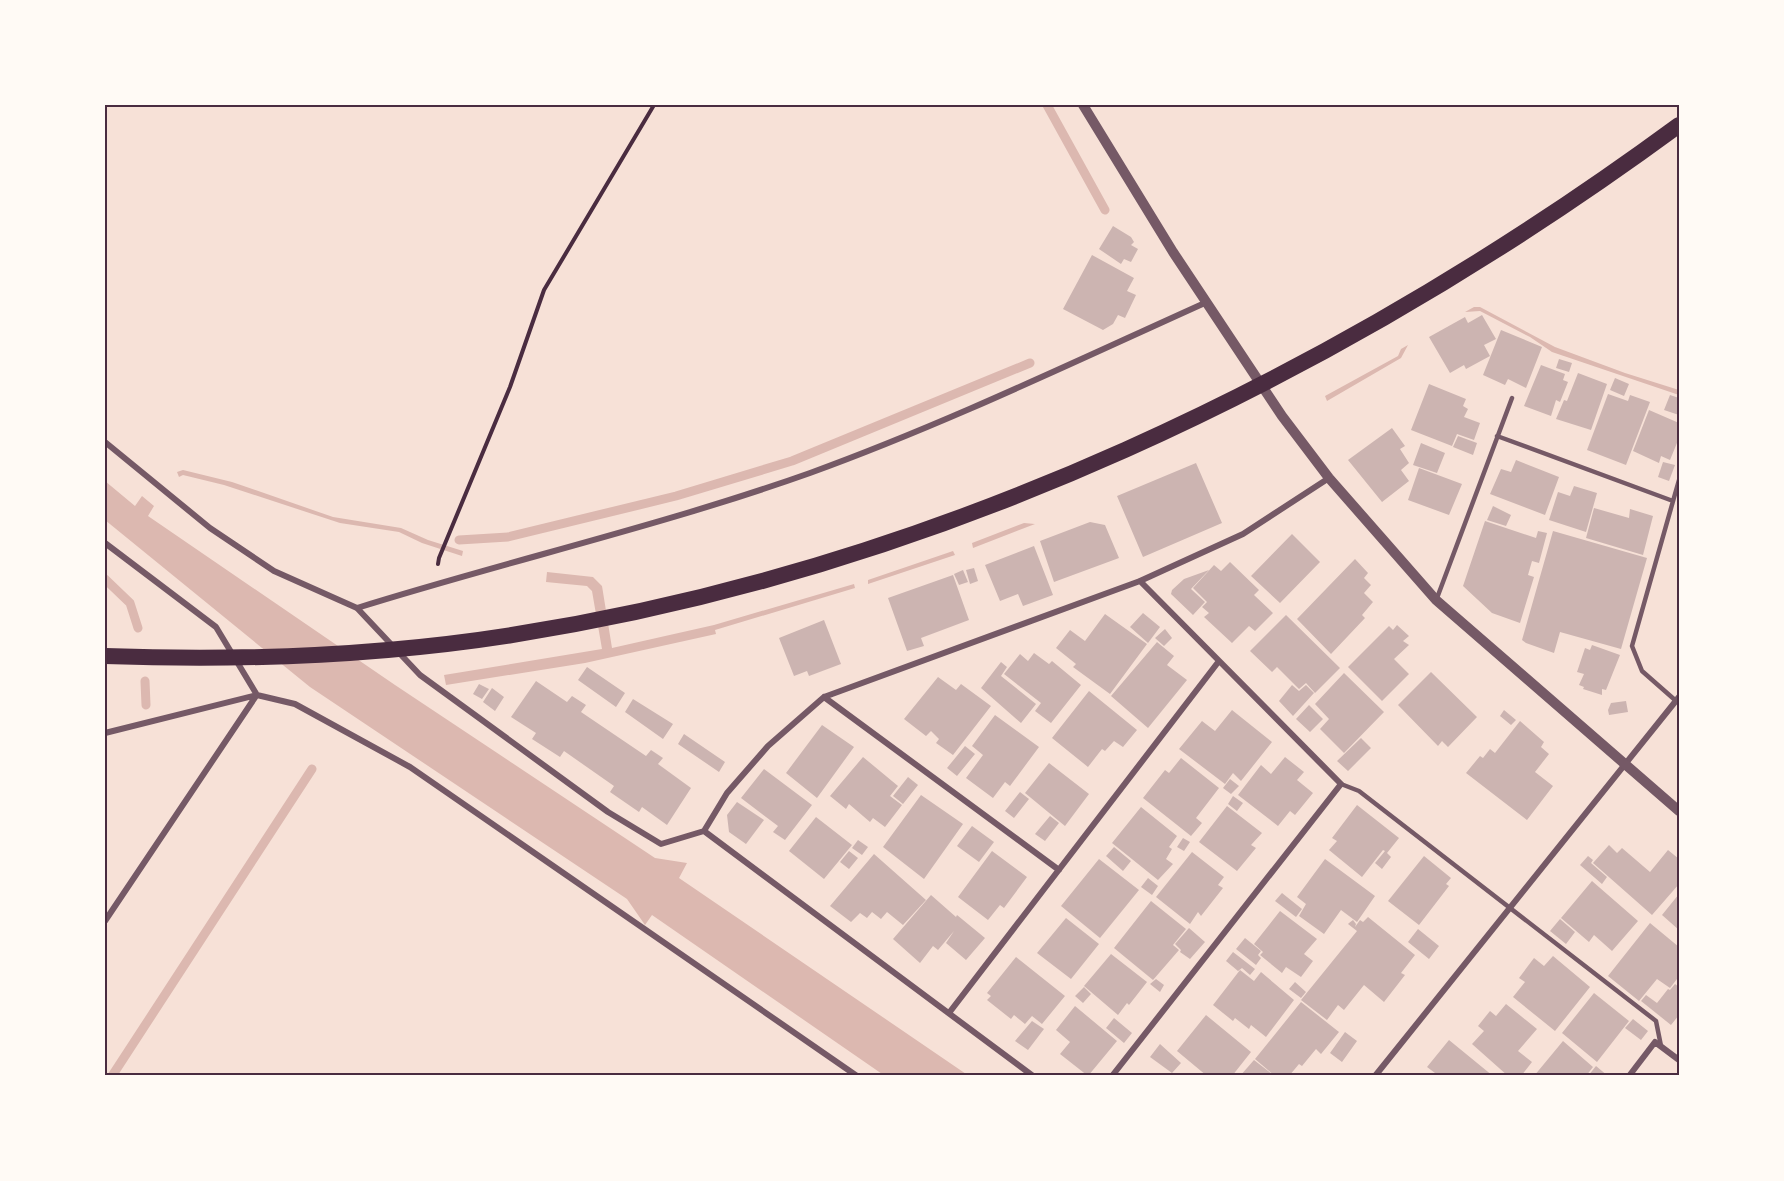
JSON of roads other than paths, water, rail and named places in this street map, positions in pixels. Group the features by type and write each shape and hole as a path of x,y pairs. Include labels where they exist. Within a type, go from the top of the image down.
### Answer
{"highway":[{"path":"105,656 248,658 448,644 512,635 731,590 887,543 1049,483 1275,377 1424,294 1587,190 1679,125"}],"street":[{"path":"1083,105 1173,252 1282,416 1329,478 1436,600 1679,811"},
{"path":"357,608 437,582 634,529 810,473 953,416 1207,302"},
{"path":"105,442 210,528 274,571 357,608 420,675 608,812 661,844 704,831 727,793 768,746 824,697 1140,581 1243,534 1329,478"},
{"path":"105,543 216,627 256,695"},
{"path":"1112,1076 1341,783 1140,581"},
{"path":"949,1013 1220,661"},
{"path":"105,921 256,695"},
{"path":"105,733 256,695 295,704 410,767 857,1076"},
{"path":"824,697 1059,870"},
{"path":"1375,1076 1677,698"},
{"path":"704,831 1033,1076"},
{"path":"1629,1076 1655,1042 1679,1059"}],"lane":[{"path":"1436,600 1512,398"},
{"path":"1497,436 1673,501"},
{"path":"1677,698 1642,671 1632,646 1679,480"},
{"path":"1341,783 1359,791 1656,1021 1661,1047"}],"waterway":[{"path":"1047,105 1105,210"},
{"path":"459,540 508,537 676,496 792,461 1030,363"},
{"path":"105,579 130,603 138,628"},
{"path":"145,681 146,705"},
{"path":"112,1076 312,769"}]}
